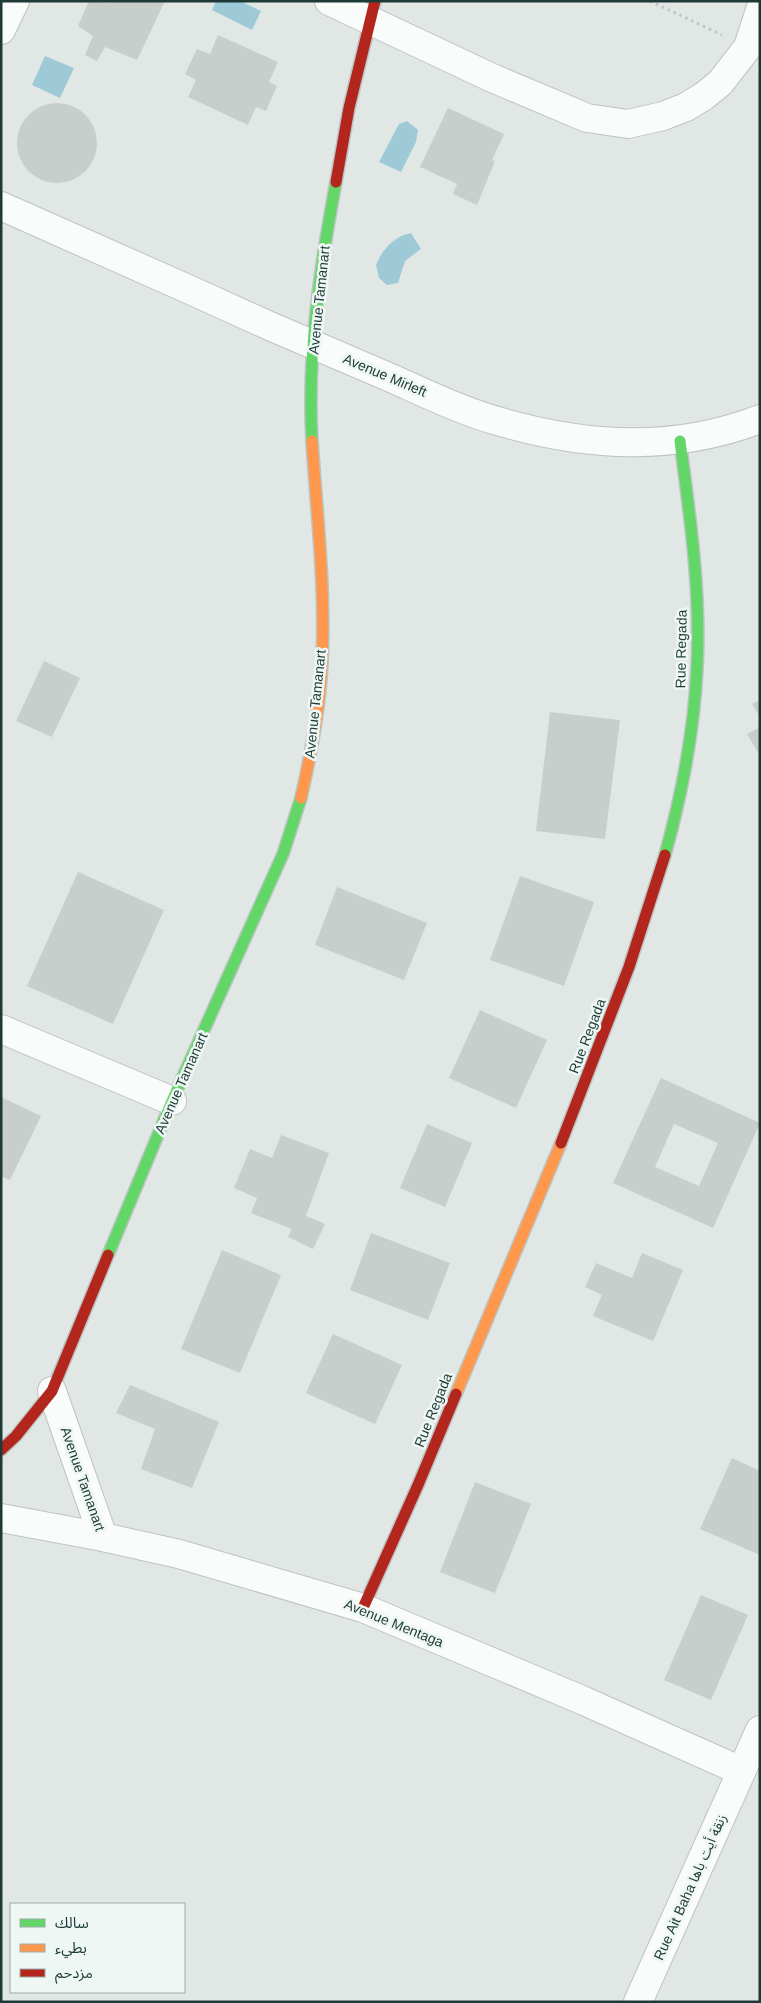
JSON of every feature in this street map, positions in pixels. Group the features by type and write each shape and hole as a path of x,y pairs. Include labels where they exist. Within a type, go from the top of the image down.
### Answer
{"street":[{"path":"1,30 15,1"},
{"path":"329,1 372,10 490,77 587,118 628,124 663,116 686,107 720,83 748,47 760,10"},
{"name":"Avenue Tamanart","path":"1,1450 16,1436 52,1392 172,1101 283,854 299,808 314,740 321,677 323,612 312,434 312,344 323,254 349,108 372,10"},
{"name":"Avenue Mirleft","path":"1,206 312,344 499,422 538,432 630,444 680,441 744,425 760,419"},
{"name":"Rue Regada","path":"363,1608 426,1468 472,1352 552,1168 643,929 667,846 685,770 696,700 698,619 692,524 680,441"},
{"path":"1,1029 172,1101"},
{"name":"Avenue Tamanart","path":"52,1392 104,1537"},
{"name":"Avenue Mentaga","path":"1,1518 104,1537 179,1554 363,1608 751,1770"},
{"name":"Rue Ait Baha زنقة أيت باها","path":"638,2002 751,1770 760,1730"}],"path":[{"path":"650,1 748,47"}],"water":[{"path":"216,1 240,1 261,11 252,30 212,10"},
{"path":"45,56 74,68 60,98 32,85"},
{"path":"407,121 418,130 416,142 401,172 379,162 399,124"},
{"path":"411,233 421,249 405,261 398,283 387,285 379,278 376,265 389,244 399,237"}],"building":[{"path":"89,1 108,3 109,1 165,1 137,60 105,47 97,61 85,55 93,36 78,26"},
{"path":"218,35 278,62 269,82 277,86 266,111 256,107 248,125 188,97 196,80 185,74 197,49 210,54"},
{"path":"57,103 72,106 85,115 94,128 97,143 94,158 85,171 72,180 57,183 42,180 29,171 20,158 17,143 20,128 29,115 42,106"},
{"path":"448,108 504,134 492,160 495,161 477,205 453,194 457,184 420,167"},
{"path":"44,661 80,678 52,737 16,721"},
{"path":"760,700 760,717 752,704"},
{"path":"550,712 620,720 605,839 536,831"},
{"path":"760,727 760,756 747,734"},
{"path":"78,872 164,910 113,1024 27,986"},
{"path":"520,876 594,902 564,986 490,960"},
{"path":"337,887 427,923 404,980 315,945"},
{"path":"480,1010 547,1040 516,1108 449,1078"},
{"path":"661,1078 760,1123 713,1228 613,1183","holes":["674,1124 718,1143 699,1186 655,1167"]},
{"path":"1,1097 41,1116 10,1180 1,1176"},
{"path":"427,1124 472,1143 445,1207 400,1188"},
{"path":"281,1135 329,1153 306,1216 325,1224 313,1249 288,1237 292,1229 251,1213 257,1198 234,1188 250,1149 272,1158"},
{"path":"371,1233 450,1263 428,1320 350,1290"},
{"path":"222,1250 281,1275 240,1373 181,1349"},
{"path":"642,1253 683,1270 653,1341 593,1316 602,1295 585,1287 596,1263 632,1278"},
{"path":"333,1334 402,1365 375,1424 306,1393"},
{"path":"130,1385 219,1422 192,1488 141,1469 155,1429 116,1413"},
{"path":"732,1458 760,1471 760,1555 700,1529"},
{"path":"475,1482 531,1504 495,1593 440,1572"},
{"path":"701,1595 748,1615 711,1700 664,1680"}],"traffic: fast":[{"path":"312,441 311,376 313,343 320,279 336,182"},
{"path":"665,855 686,763 693,716 697,668 696,583 680,441"},
{"path":"108,1255 172,1101 283,854 301,798"}],"traffic: slow":[{"path":"301,798 316,723 323,648 321,559 312,441"},
{"path":"456,1394 561,1143"}],"traffic: jam":[{"path":"336,182 349,108 375,1"},
{"path":"561,1143 629,967 665,855"},
{"path":"1,1450 16,1436 52,1391 108,1255"},
{"path":"363,1608 456,1394"}]}
